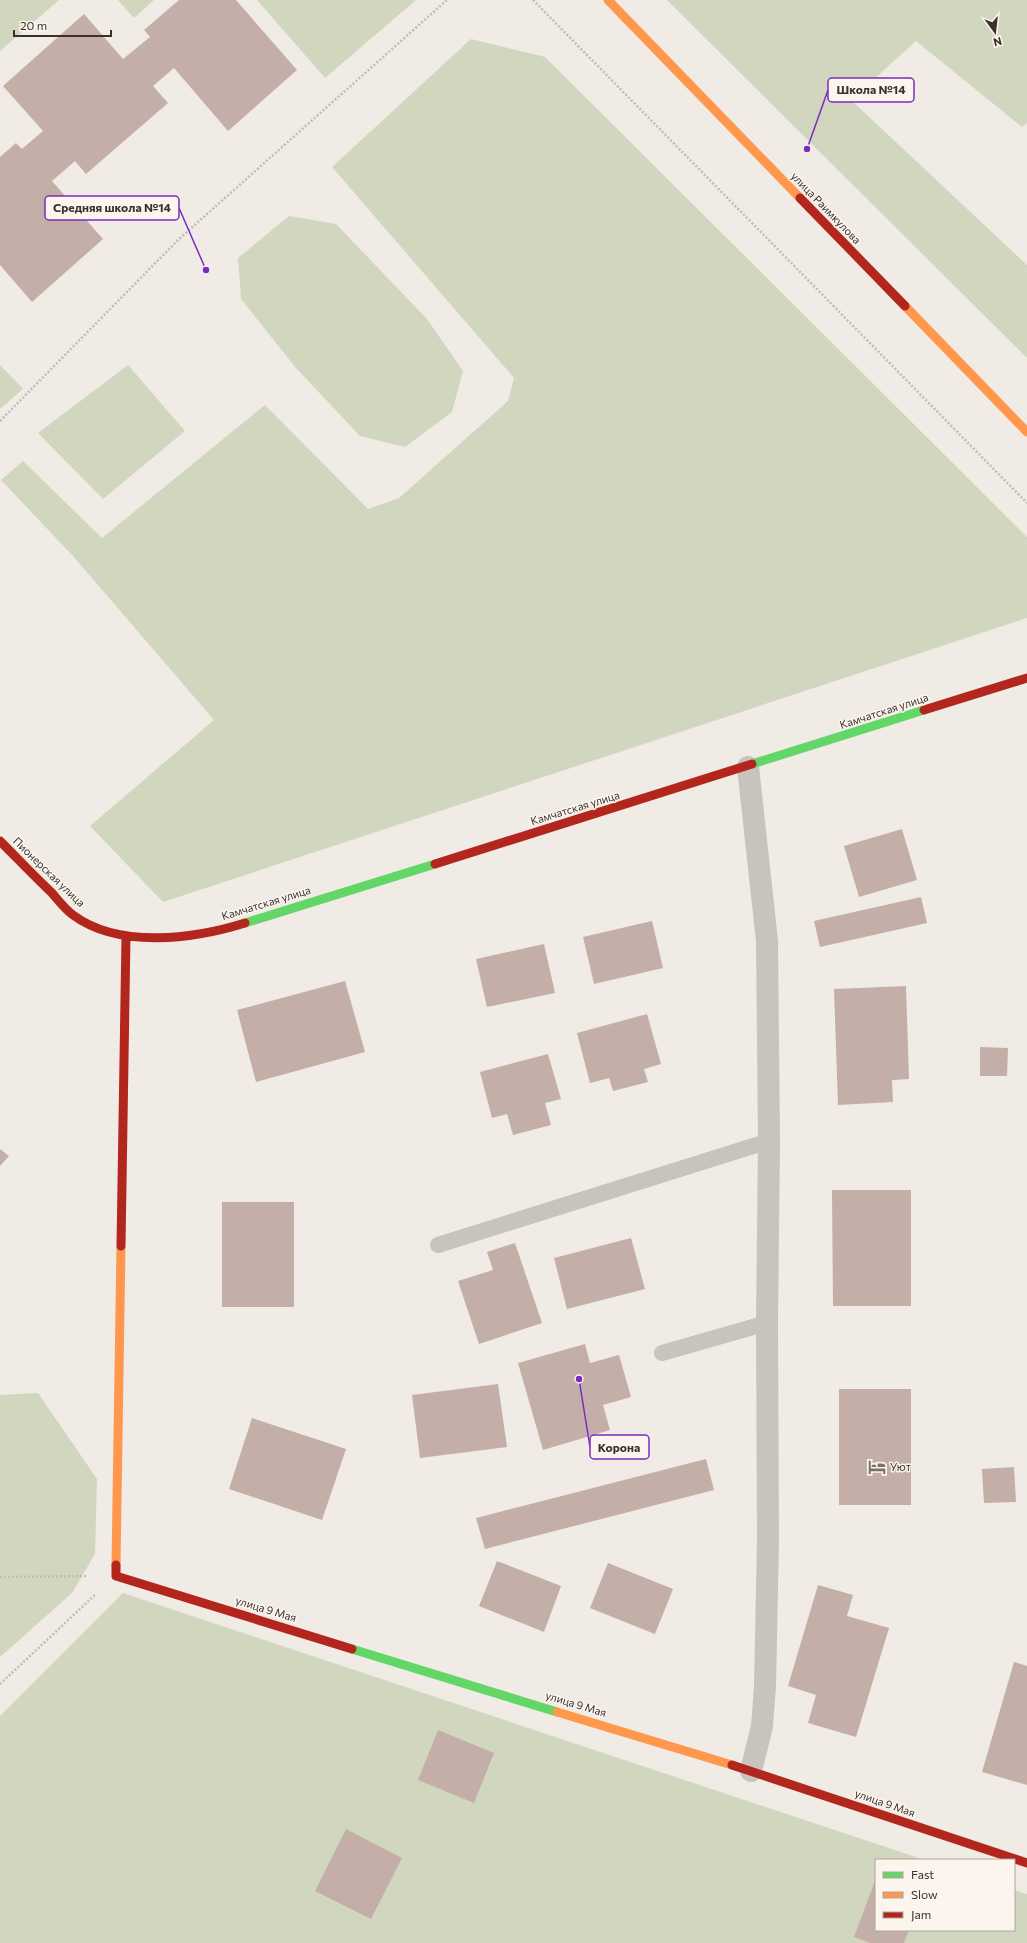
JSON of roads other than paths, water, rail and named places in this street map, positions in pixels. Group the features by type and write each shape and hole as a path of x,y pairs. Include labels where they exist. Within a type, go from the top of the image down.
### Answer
{"street":[{"name":"улица Раимкулова","path":"608,0 1027,432"},
{"name":"Камчатская улица","path":"126,936 195,935 232,927 748,767 1027,678"},
{"path":"748,767 766,941 769,1141 767,1323 768,1540 765,1686 762,1726 751,1771"},
{"name":"Пионерская улица","path":"0,841 73,915 98,928 126,936"},
{"name":"улица 9 Мая","path":"126,936 116,1576 751,1771 1027,1863"}],"lane":[{"path":"438,1245 769,1141"},
{"path":"662,1353 767,1323"}],"place":[{"name":"Школа №14","path":"807,149"},
{"name":"Средняя школа №14","path":"206,270"},
{"name":"Корона","path":"579,1379"},
{"name":"Уют","path":"877,1467"}]}
